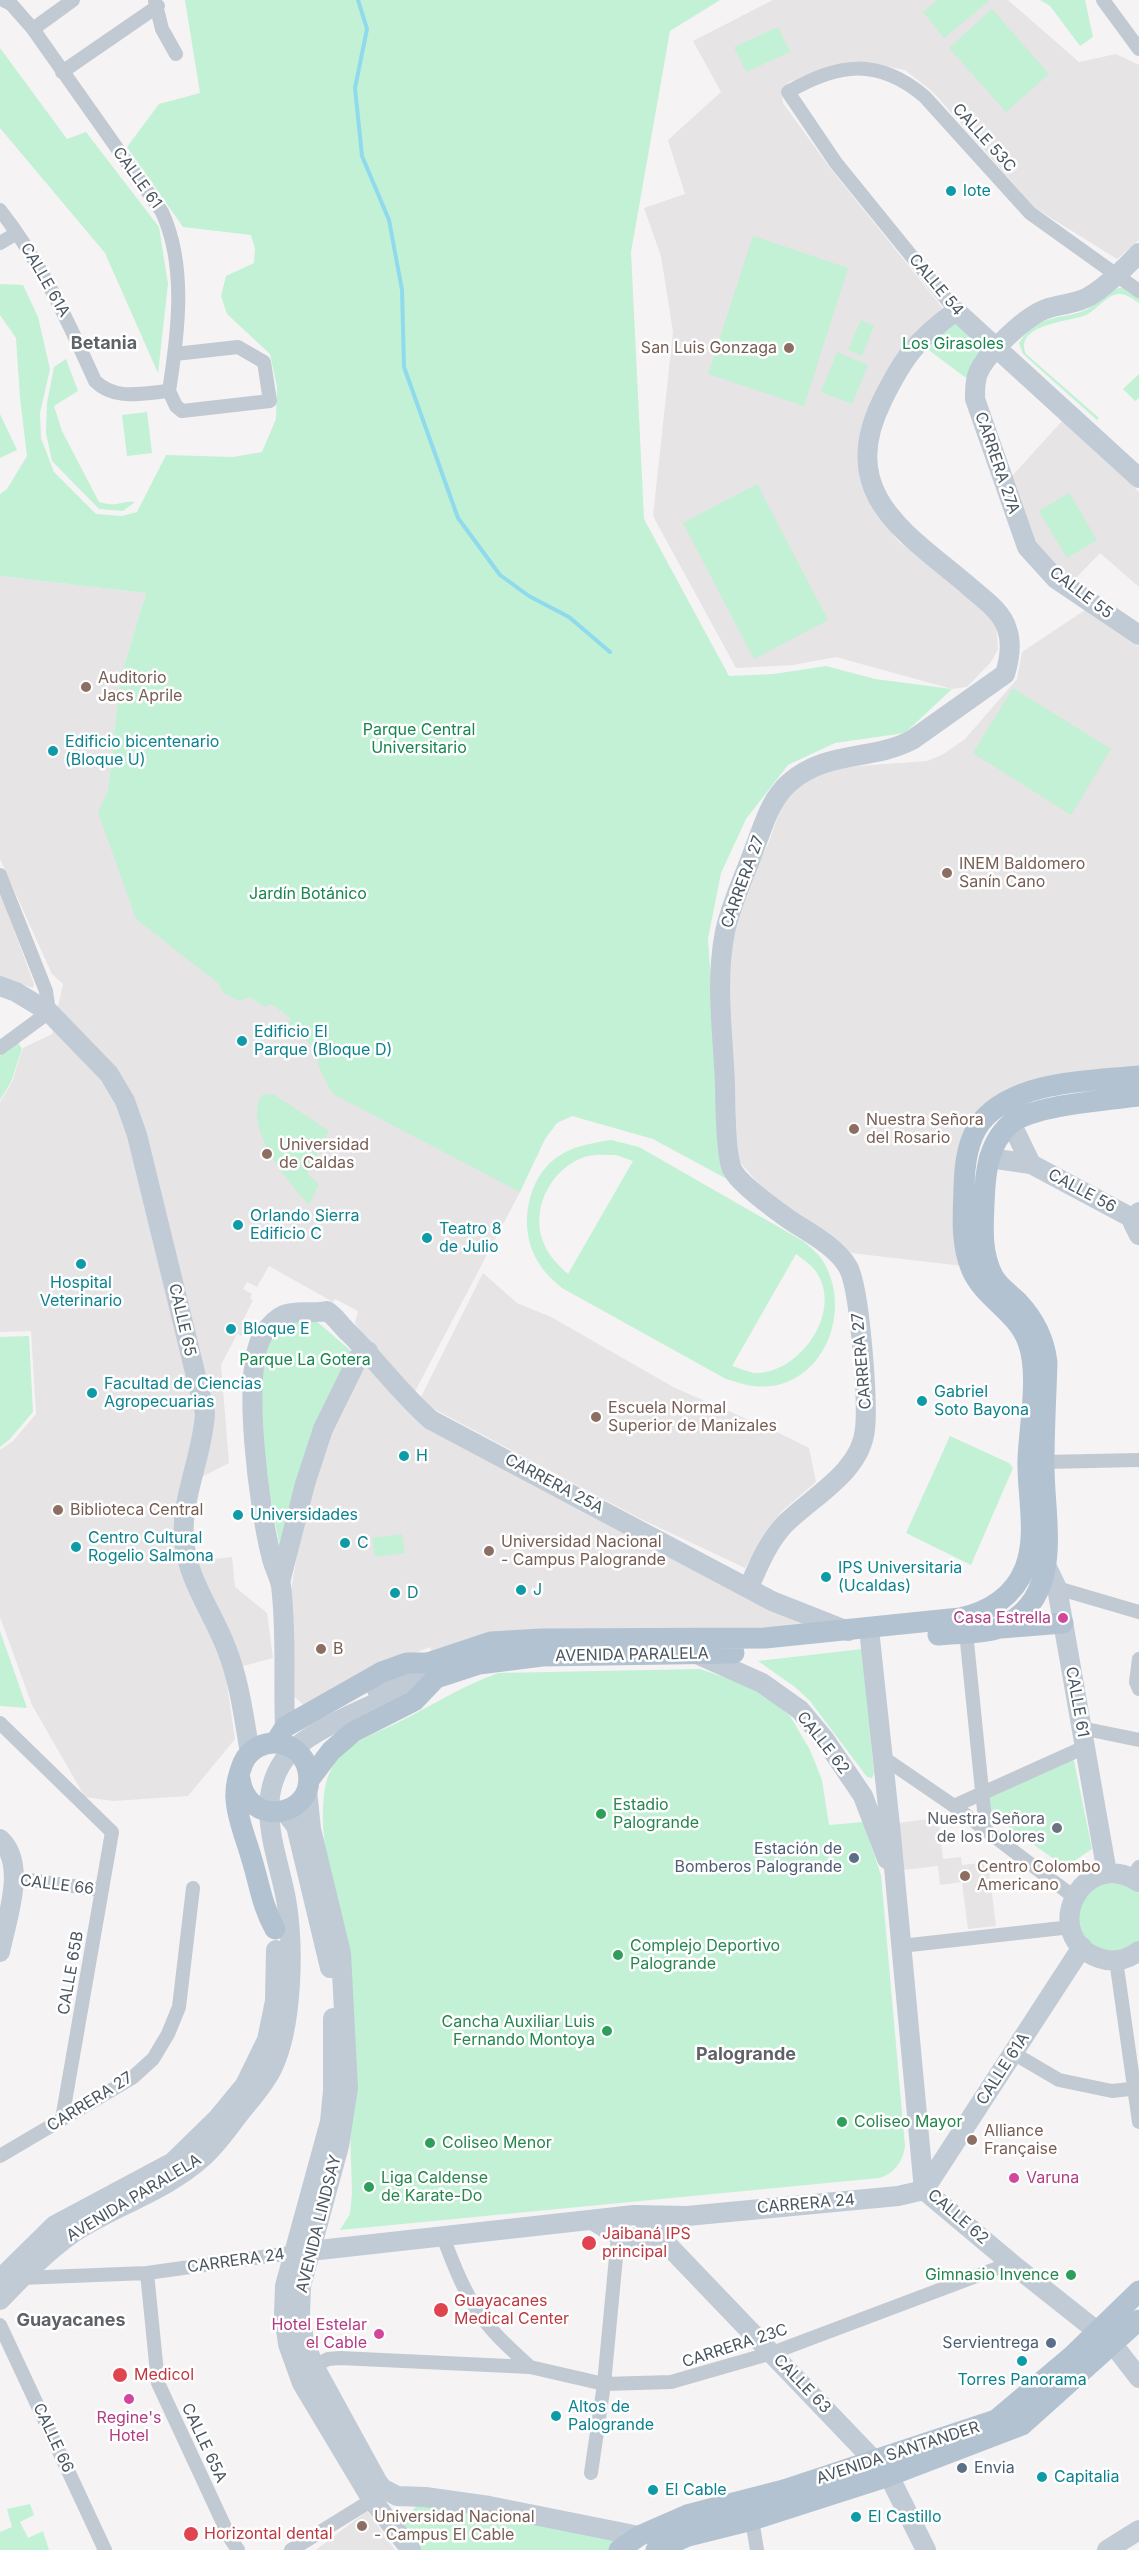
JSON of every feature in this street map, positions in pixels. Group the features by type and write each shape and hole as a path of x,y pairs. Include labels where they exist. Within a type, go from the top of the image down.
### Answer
{"main road":[{"name":"AVENIDA PARALELA","path":"432,1671 467,1648 508,1641 765,1638 848,1631 870,1636 960,1618 987,1610 1008,1594 1018,1582 1029,1557 1031,1535 1028,1460 1033,1363 1029,1343 1021,1328 980,1285 965,1251 963,1210 967,1159 981,1121 1002,1105 1027,1092 1049,1086 1139,1076"},
{"path":"1011,1123 1053,1108 1139,1096"},
{"name":"AVENIDA PARALELA","path":"432,1671 512,1658 697,1654 870,1636 966,1632 1000,1628 1023,1612 1042,1584 1049,1542 1044,1462 1047,1362 1044,1342 1028,1314 993,1277 984,1252 985,1174 989,1158 999,1138 1011,1123"},
{"path":"1000,1628 1063,1623"},
{"path":"240,1779 247,1799 260,1809 280,1812 295,1806 308,1780 341,1741 369,1723 414,1701 432,1671 407,1663 382,1672 309,1713 242,1765 236,1800 263,1908 275,1929"},
{"path":"271,1742 300,1755 308,1780"},
{"name":"AVENIDA SANTANDER","path":"1104,2337 1139,2291"},
{"name":"AVENIDA SANTANDER","path":"656,2550 690,2543 752,2520 883,2469 996,2420 1072,2356 1139,2320"},
{"name":"AVENIDA SANTANDER","path":"619,2550 639,2536 687,2515 784,2490 883,2469"}],"street":[{"name":"CALLE 61","path":"3,0 11,4 33,29 162,212 171,232 175,250 177,293 175,354 169,391"},
{"path":"33,29 74,0"},
{"path":"1103,0 1139,49"},
{"path":"62,72 156,3 162,29 176,54"},
{"name":"CALLE 53C","path":"788,92 813,78 849,68 876,69 906,81 925,96 1030,213 1139,291"},
{"name":"CALLE 54","path":"788,92 836,163 956,311 1139,478"},
{"name":"CALLE 61A","path":"0,210 17,232 59,301 95,381 104,390 117,395 169,391"},
{"path":"0,243 17,232"},
{"name":"CARRERA 27A","path":"1027,547 975,399 975,382 980,368 996,348 1038,312 1089,297 1117,276 1139,253"},
{"name":"CARRERA 27","path":"749,1587 767,1546 784,1524 845,1471 856,1455 865,1434 867,1412 857,1300 849,1268 830,1247 763,1201 732,1169 726,1110 720,980 725,933 730,913 774,799 791,781 830,759 896,749 932,728 1005,674 1009,660 1008,630 1002,619 992,606 897,526 884,512 868,475 872,425 900,365 919,340 956,311"},
{"path":"169,391 176,406 182,411 270,401 264,362 238,347 175,354"},
{"name":"CALLE 55","path":"1027,547 1056,579 1139,635"},
{"path":"0,875 46,991 49,1012 0,1048"},
{"name":"CALLE 65","path":"0,986 16,992 49,1012 110,1074 124,1101 137,1135 205,1413 204,1437 186,1512 184,1537 186,1560 201,1598 226,1647 242,1704 271,1742"},
{"name":"CALLE 56","path":"1011,1123 1031,1164"},
{"name":"CALLE 56","path":"989,1158 1031,1164 1137,1222"},
{"name":"CARRERA 25A","path":"280,1582 271,1555 258,1466 253,1420 253,1379 261,1336 277,1319 289,1313 327,1311 337,1318 348,1333 368,1351 411,1403 431,1420 772,1601 848,1631"},
{"path":"271,1742 285,1693 286,1648 280,1582 305,1484 323,1429 358,1358 368,1351"},
{"path":"1044,1462 1139,1460"},
{"name":"CALLE 61","path":"1031,1535 1057,1588 1107,1873"},
{"path":"1057,1588 1139,1612"},
{"path":"966,1632 986,1830"},
{"name":"CALLE 62","path":"870,1636 924,2190 1104,2337 1139,2378"},
{"name":"CALLE 62","path":"697,1654 762,1683 800,1710 825,1740 863,1796 895,1882"},
{"path":"1139,1659 1136,1675 1139,1689"},
{"name":"AVENIDA PARALELA","path":"0,2279 55,2225 173,2162 211,2126 245,2085 267,2040 275,2001 274,1902 256,1818 258,1792 267,1766 279,1748 304,1728 432,1671"},
{"name":"AVENIDA PARALELA","path":"0,2300 52,2249 76,2232 175,2177 201,2159 273,2068 284,2027 289,1983 286,1900 272,1846 268,1817 270,1794 278,1770 289,1754 319,1733 390,1697 432,1671"},
{"path":"285,1693 309,1713"},
{"name":"CALLE 65B","path":"0,1723 112,1832 62,2120"},
{"path":"954,1806 981,1794 1083,1737 1139,1740"},
{"path":"881,1756 954,1806 1074,1897"},
{"name":"AVENIDA LINDSAY","path":"308,1780 311,1829 341,1953 348,2088 339,2146 301,2252 285,2286 284,2314 288,2344 297,2373 372,2500 407,2544"},
{"path":"863,1796 878,1813 883,1810 887,1802"},
{"name":"AVENIDA LINDSAY","path":"280,1812 296,1826 332,1979 333,2091 330,2122 301,2252 300,2314 304,2341 314,2366 382,2488 397,2496 426,2496 639,2536"},
{"path":"0,1839 12,1860 14,1878"},
{"path":"1137,1875 1107,1873 1090,1880 1074,1897 1069,1917 1071,1928 1082,1947 1098,1958 1116,1960 1139,1951"},
{"name":"CALLE 66","path":"0,1952 14,1878 102,1890"},
{"name":"CARRERA 27","path":"0,2156 132,2078 153,2059 168,2034 179,2007 193,1888"},
{"path":"901,1946 1071,1928"},
{"name":"CALLE 61A","path":"924,2190 1082,1947"},
{"path":"1116,1960 1137,2089 1139,2122"},
{"path":"1013,2053 1059,2080 1112,2091 1137,2089"},
{"name":"CARRERA 24","path":"21,2278 147,2273 301,2252 633,2215 687,2216 898,2196 924,2190"},
{"path":"591,2473 604,2384 618,2236 617,2226 633,2215"},
{"name":"CALLE 63","path":"633,2215 658,2234 883,2469 926,2550"},
{"name":"CARRERA 24","path":"618,2236 641,2238 658,2234 687,2216"},
{"path":"594,2221 618,2236"},
{"path":"443,2237 459,2276 479,2313 502,2341 530,2367"},
{"name":"CARRERA 23C","path":"314,2366 328,2359 340,2358 530,2367 604,2384 671,2382 772,2353 1011,2263"},
{"name":"CALLE 65A","path":"147,2273 158,2383 230,2538 238,2550"},
{"name":"CALLE 66","path":"0,2325 105,2550"},
{"path":"407,2544 399,2523 403,2508 416,2498 426,2496"},
{"path":"291,2550 372,2500"},
{"path":"752,2520 757,2550"},
{"path":"1122,2544 1139,2530"}],"shaded area":[{"name":"San Luis Gonzaga","path":"773,0 1008,0 1079,62 1116,54 1139,65 1139,240 1117,259 1035,208 933,92 905,70 876,64 825,68 789,82 782,93 783,103 830,168 945,311 914,337 862,473 866,495 875,513 899,542 949,578 996,623 998,649 991,662 967,687 952,689 836,657 793,665 736,668 653,516 673,332 661,256 644,208 685,194 668,140 721,92 693,41"},
{"path":"1063,420 1139,492 1139,587 1100,553 1074,580 1044,555 1030,533 1012,476"},
{"name":"Universidad de Caldas","path":"0,576 146,593 120,679 108,791 103,804 549,1116 520,1192 412,1397 355,1323 358,1311 335,1299 333,1302 269,1266 257,1287 247,1282 243,1289 252,1294 250,1298 253,1300 242,1322 248,1325 242,1336 237,1334 221,1365 229,1463 200,1478 190,1531 196,1561 232,1557 235,1587 267,1613 273,1658 225,1671 235,1739 188,1796 113,1801 85,1797 32,1705 0,1617 0,1450 13,1441 36,1414 31,1331 0,1332 0,1102 12,1082 23,1048 52,1034 63,984 52,974 0,859"},
{"name":"INEM Baldomero Sanín Cano","path":"1085,610 1139,647 1139,1066 1074,1078 981,1111 963,1266 851,1253 829,1234 777,1205 739,1161 724,964 740,901 768,844 786,795 800,783 830,768 927,761 942,755 965,739 1017,679 1022,652"},
{"path":"0,892 34,984 33,988 0,976"},
{"name":"Escuela Normal Superior de Manizales","path":"483,1273 517,1303 551,1317 675,1388 809,1448 816,1482 781,1512 745,1568 639,1518 419,1401"},
{"name":"Universidad Nacional - Campus Palogrande","path":"362,1361 377,1370 395,1396 826,1628 437,1661 430,1647 395,1661 307,1708 289,1692 287,1614 302,1525 325,1436"},
{"name":"Centro Colombo Americano","path":"938,1818 943,1859 961,1857 962,1865 988,1862 996,1926 968,1929 962,1882 940,1885 938,1866 903,1870 897,1823"},
{"name":"Universidad Nacional - Campus El Cable","path":"367,2511 395,2550 316,2550"}],"green space":[{"name":"Parque Central Universitario","path":"185,0 720,0 670,31 631,252 644,519 729,676 774,674 826,666 875,679 952,689 905,733 835,743 788,765 746,819 721,873 708,939 725,1178 653,1139 572,1116 557,1123 545,1139 520,1192 333,1094 322,1074 311,1044 289,1028 290,1018 272,1004 265,1007 250,997 239,1001 224,993 218,983 136,919 98,812 108,791 120,679 146,593 0,576 0,494 7,489 27,456 16,338 0,315 0,284 23,285 38,317 50,369 40,413 41,438 54,472 96,514 122,516 137,512 166,455 233,457 262,452 276,419 277,387 270,354 227,314 221,296 226,276 254,263 255,249 251,235 183,227 127,147 159,104 200,93"},
{"path":"938,0 989,1 944,38 923,12"},
{"path":"1040,0 1085,0 1093,37 1080,46 1050,6"},
{"path":"992,9 1049,74 1006,112 949,48"},
{"path":"778,27 790,52 746,72 734,47"},
{"path":"0,48 67,139 86,132 159,227 168,284 158,373 105,253 0,128"},
{"path":"753,236 848,268 804,406 708,374"},
{"path":"1123,287 1139,298 1139,303 1124,294 1114,295 1088,314 1046,325 1036,330 1028,336 1024,344 1026,354 1099,418 1097,420 1023,354 1019,343 1034,326 1088,309 1114,290"},
{"path":"861,320 874,326 862,356 848,350"},
{"name":"Los Girasoles","path":"953,320 985,345 966,378 922,345"},
{"path":"837,352 868,365 852,404 821,392"},
{"path":"66,359 78,391 54,406 62,431 99,502 115,504 135,502 123,511 99,509 52,461 46,433 47,403 54,367"},
{"path":"1139,374 1139,398 1135,401 1123,389"},
{"path":"147,412 152,453 127,456 122,415"},
{"path":"0,414 17,450 0,458"},
{"path":"757,484 828,620 754,659 683,523"},
{"path":"1069,493 1097,540 1067,558 1039,511"},
{"path":"1013,688 1111,749 1071,815 973,753"},
{"path":"18,1042 22,1049 11,1082 0,1100 0,1056"},
{"path":"273,1094 329,1131 307,1174 319,1184 309,1205 279,1168 262,1138 257,1108 262,1095"},
{"path":"611,1140 639,1147 803,1241 817,1253 832,1282 835,1304 833,1326 825,1346 813,1364 797,1377 777,1385 753,1386 726,1379 562,1288 549,1276 535,1257 529,1239 528,1211 535,1184 551,1162 562,1154 580,1146","holes":["591,1155 616,1155 633,1161 568,1274 553,1259 543,1241 540,1228 543,1201 555,1178 576,1161","796,1254 814,1269 822,1285 825,1301 822,1318 815,1334 791,1361 775,1369 756,1373 732,1366"]},
{"name":"Parque La Gotera","path":"314,1319 351,1351 326,1409 281,1550 263,1439 261,1378 265,1353 277,1329 291,1322"},
{"path":"29,1336 33,1412 0,1447 0,1337"},
{"path":"950,1436 1009,1463 1013,1468 971,1565 906,1533"},
{"path":"402,1534 405,1553 375,1557 372,1538"},
{"path":"0,1631 27,1708 0,1706"},
{"path":"862,1649 874,1773 872,1778 867,1777 810,1701 795,1687 758,1661"},
{"name":"Complejo Deportivo Palogrande","path":"700,1669 759,1689 790,1716 810,1750 822,1780 829,1825 863,1822 881,1875 905,2146 900,2162 889,2174 879,2178 340,2230 350,2214 352,2193 350,2129 323,1826 325,1789 332,1768 353,1745 498,1673"},
{"path":"1073,1756 1092,1849 1065,1867 971,1800"},
{"path":"1100,1883 1127,1884 1139,1893 1139,1940 1129,1948 1117,1951 1105,1950 1085,1938 1079,1928 1077,1916 1080,1903"},
{"path":"30,2504 34,2515 20,2522 28,2538 43,2531 49,2550 0,2550 0,2532 12,2527 7,2509"},
{"path":"433,2504 622,2542 609,2550 417,2550 404,2526 404,2518 418,2505"}],"waterway":[{"path":"358,0 367,29 355,88 362,156 389,220 402,290 404,367 458,518 500,575 529,596 569,617 610,652"}],"place":[{"name":"lote","path":"951,191"},
{"name":"San Luis Gonzaga","path":"789,348"},
{"name":"Auditorio Jacs Aprile","path":"86,687"},
{"name":"Edificio bicentenario (Bloque U)","path":"53,751"},
{"name":"INEM Baldomero Sanín Cano","path":"947,873"},
{"name":"Edificio El Parque (Bloque D)","path":"242,1041"},
{"name":"Nuestra Señora del Rosario","path":"854,1129"},
{"name":"Universidad de Caldas","path":"267,1154"},
{"name":"Orlando Sierra Edificio C","path":"238,1225"},
{"name":"Teatro 8 de Julio","path":"427,1238"},
{"name":"Hospital Veterinario","path":"81,1264"},
{"name":"Bloque E","path":"231,1329"},
{"name":"Facultad de Ciencias Agropecuarias","path":"92,1393"},
{"name":"Gabriel Soto Bayona","path":"922,1401"},
{"name":"Escuela Normal Superior de Manizales","path":"596,1417"},
{"name":"H","path":"404,1456"},
{"name":"Biblioteca Central","path":"58,1510"},
{"name":"Universidades","path":"238,1515"},
{"name":"C","path":"345,1543"},
{"name":"Centro Cultural Rogelio Salmona","path":"76,1547"},
{"name":"Universidad Nacional - Campus Palogrande","path":"489,1551"},
{"name":"IPS Universitaria (Ucaldas)","path":"826,1577"},
{"name":"J","path":"521,1590"},
{"name":"D","path":"395,1593"},
{"name":"Casa Estrella","path":"1063,1618"},
{"name":"B","path":"321,1649"},
{"name":"Estadio Palogrande","path":"601,1814"},
{"name":"Nuestra Señora de los Dolores","path":"1057,1828"},
{"name":"Estación de Bomberos Palogrande","path":"854,1858"},
{"name":"Centro Colombo Americano","path":"965,1876"},
{"name":"Complejo Deportivo Palogrande","path":"618,1955"},
{"name":"Cancha Auxiliar Luis Fernando Montoya","path":"607,2031"},
{"name":"Coliseo Mayor","path":"842,2122"},
{"name":"Alliance Française","path":"972,2140"},
{"name":"Coliseo Menor","path":"430,2143"},
{"name":"Varuna","path":"1014,2178"},
{"name":"Liga Caldense de Karate-Do","path":"369,2187"},
{"name":"Jaibaná IPS principal","path":"589,2243"},
{"name":"Gimnasio Invence","path":"1071,2275"},
{"name":"Guayacanes Medical Center","path":"441,2310"},
{"name":"Hotel Estelar el Cable","path":"379,2334"},
{"name":"Servientrega","path":"1051,2343"},
{"name":"Torres Panorama","path":"1022,2361"},
{"name":"Medicol","path":"120,2375"},
{"name":"Regine's Hotel","path":"129,2399"},
{"name":"Altos de Palogrande","path":"556,2416"},
{"name":"Envia","path":"962,2468"},
{"name":"Capitalia","path":"1042,2477"},
{"name":"El Cable","path":"653,2490"},
{"name":"El Castillo","path":"856,2517"},
{"name":"Universidad Nacional - Campus El Cable","path":"362,2526"},
{"name":"Horizontal dental","path":"191,2534"}],"district":[{"name":"Betania","path":"104,344"},
{"name":"Palogrande","path":"746,2055"},
{"name":"Guayacanes","path":"71,2321"}],"park label":[{"name":"Jardín Botánico","path":"308,894"}]}
